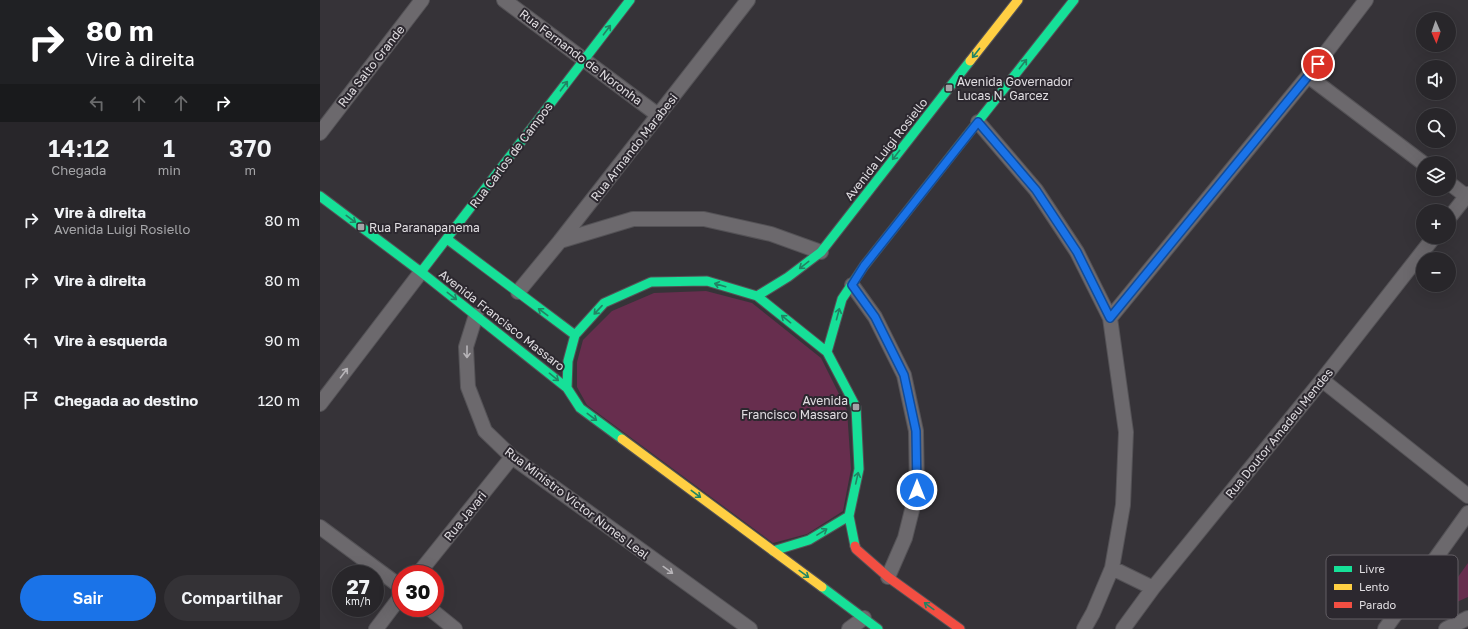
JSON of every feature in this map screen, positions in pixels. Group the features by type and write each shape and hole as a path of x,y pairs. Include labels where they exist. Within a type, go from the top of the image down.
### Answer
{"main road":[{"name":"Rua Carlos de Campos","path":"421,272 630,0"},
{"name":"Avenida Luigi Rosiello","path":"757,296 788,277 821,252 1018,0"},
{"path":"828,352 842,300 864,266 1074,0"},
{"path":"320,196 421,272"},
{"path":"447,239 575,335"},
{"name":"Avenida Francisco Massaro","path":"421,272 567,388 580,408 878,629"},
{"name":"Avenida Francisco Massaro","path":"567,388 568,361 575,335 604,303 651,282 707,281 757,296 828,352 856,408 859,469 848,516 856,549 888,577 960,629"},
{"path":"773,551 809,540 848,516"}],"street":[{"name":"Rua Salto Grande","path":"320,133 422,0"},
{"name":"Rua Fernando de Noronha","path":"504,0 658,114"},
{"name":"Rua Armando Marabesi","path":"518,292 560,241 748,0"},
{"path":"1110,318 1308,76 1366,0"},
{"path":"1308,76 1416,158"},
{"path":"978,122 1036,190 1077,252 1110,318 1126,432 1123,505 1112,568 1084,629"},
{"path":"1456,188 1467,195 1456,209"},
{"path":"560,241 633,219 704,219 771,234 821,252"},
{"name":"Rua Doutor Amadeu Mendes","path":"1123,629 1153,588 1322,380 1429,244"},
{"name":"Rua Carlos de Campos","path":"320,404 421,272"},
{"path":"852,285 875,317 904,375 916,431 917,490 905,538 888,577"},
{"name":"Rua Ministro Victor Nunes Leal","path":"476,315 466,347 468,387 485,431 512,458 750,629"},
{"path":"1322,380 1468,496"},
{"name":"Rua Javari","path":"425,565 512,458"},
{"path":"1438,555 1468,513"},
{"path":"320,527 392,580"},
{"path":"1112,568 1153,588"},
{"path":"376,629 392,608"},
{"path":"438,617 448,626"},
{"path":"848,629 864,618"},
{"path":"1446,629 1468,618"},
{"path":"1385,629 1392,619"}],"shaded area":[{"path":"706,291 752,303 821,358 847,410 851,469 843,511 807,534 773,543 587,405 577,387 577,362 583,340 612,311 654,293"},
{"path":"1468,563 1468,597 1458,601 1458,577"}],"traffic: fast":[{"path":"421,272 630,0"},
{"path":"827,352 842,299 864,266 1074,0"},
{"path":"757,296 788,277 821,252 970,61"},
{"path":"320,196 421,272 567,388 580,408 622,439"},
{"path":"447,239 575,335"},
{"path":"567,388 568,361 575,335 604,303 651,282 707,281 757,296 827,352 856,407 859,469 849,516 855,546"},
{"path":"773,551 809,540 849,516"},
{"path":"822,587 878,629"}],"traffic: slow":[{"path":"970,61 1018,0"},
{"path":"622,439 822,587"}],"traffic: jam":[{"path":"855,546 856,549 888,577 960,629"}],"place":[{"name":"Avenida Governador Lucas N. Garcez","path":"949,88"},
{"name":"Rua Paranapanema","path":"361,227"},
{"name":"Avenida Francisco Massaro","path":"856,407"}],"route":[{"path":"917,490 916,431 904,375 875,317 852,285 864,266 978,122 1036,190 1077,252 1110,318 1318,64"}]}
